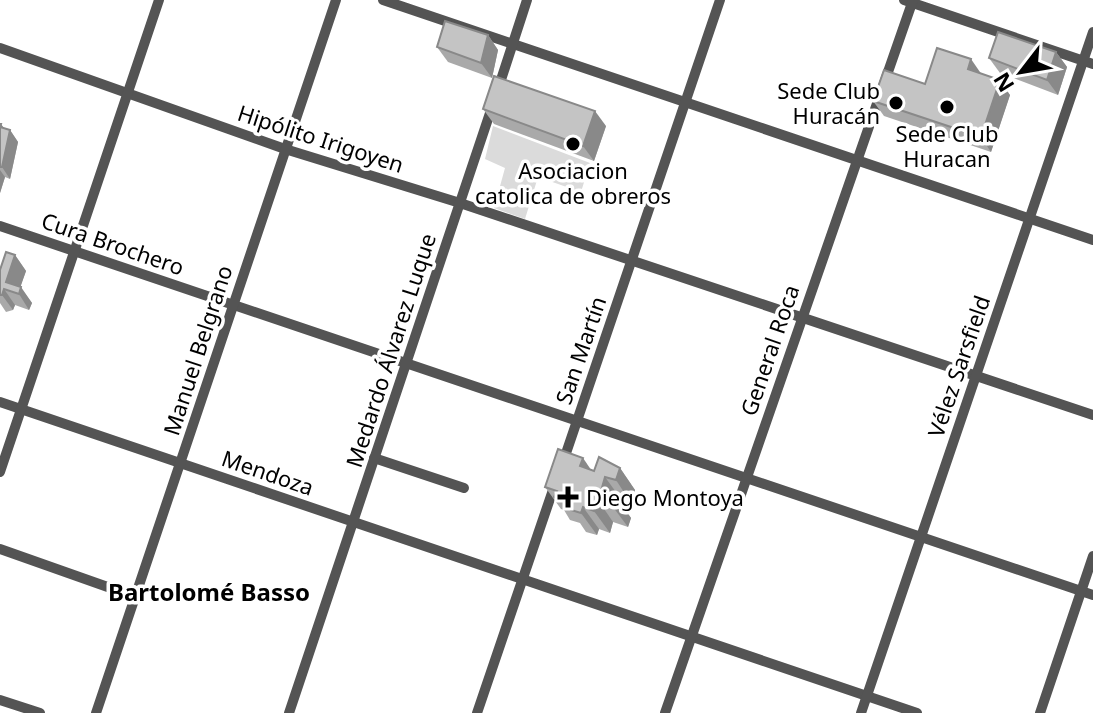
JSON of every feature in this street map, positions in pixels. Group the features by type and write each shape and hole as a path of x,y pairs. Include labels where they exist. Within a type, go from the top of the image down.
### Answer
{"street":[{"path":"0,472 77,252 159,0"},
{"name":"Manuel Belgrano","path":"96,713 336,0"},
{"path":"383,0 1093,240"},
{"name":"Medardo Álvarez Luque","path":"289,713 527,0"},
{"name":"San Martín","path":"477,713 720,0"},
{"path":"909,1 1088,62"},
{"name":"General Roca","path":"665,713 909,1"},
{"name":"Vélez Sarsfield","path":"861,713 1030,219 1088,62 1093,32"},
{"name":"Hipólito Irigoyen","path":"0,48 285,149 460,203 1093,415"},
{"name":"Cura Brochero","path":"0,226 1093,595"},
{"name":"Mendoza","path":"0,402 917,713"},
{"path":"374,458 464,488"},
{"path":"0,549 136,597"},
{"path":"1040,713 1093,556"},
{"path":"0,700 40,713"}],"shaded area":[{"path":"493,126 590,163 581,192 538,177 525,219 494,208 505,168 485,159"}],"building":[{"path":"445,21 488,35 481,63 437,47"},
{"path":"998,32 1056,52 1047,80 989,58"},
{"name":"Sede Club Huracan","path":"937,48 971,59 968,69 1000,80 981,137 873,101 884,70 925,84"},
{"name":"Asociacion catolica de obreros","path":"494,76 595,111 583,146 483,109"},
{"path":"0,127 10,130 2,167 0,167"},
{"path":"6,252 15,255 6,282 21,287 19,294 4,289 0,295 0,270"},
{"path":"558,449 583,458 580,466 594,471 599,457 620,468 616,480 605,477 601,491 615,495 612,505 598,500 594,511 583,507 581,513 571,510 570,502 554,497 557,491 545,487"}],"place":[{"name":"Sede Club Huracán","path":"896,103"},
{"name":"Sede Club Huracan","path":"947,107"},
{"name":"Asociacion catolica de obreros","path":"573,144"},
{"name":"Diego Montoya","path":"568,497"}],"district":[{"name":"Bartolomé Basso","path":"209,591"}]}
